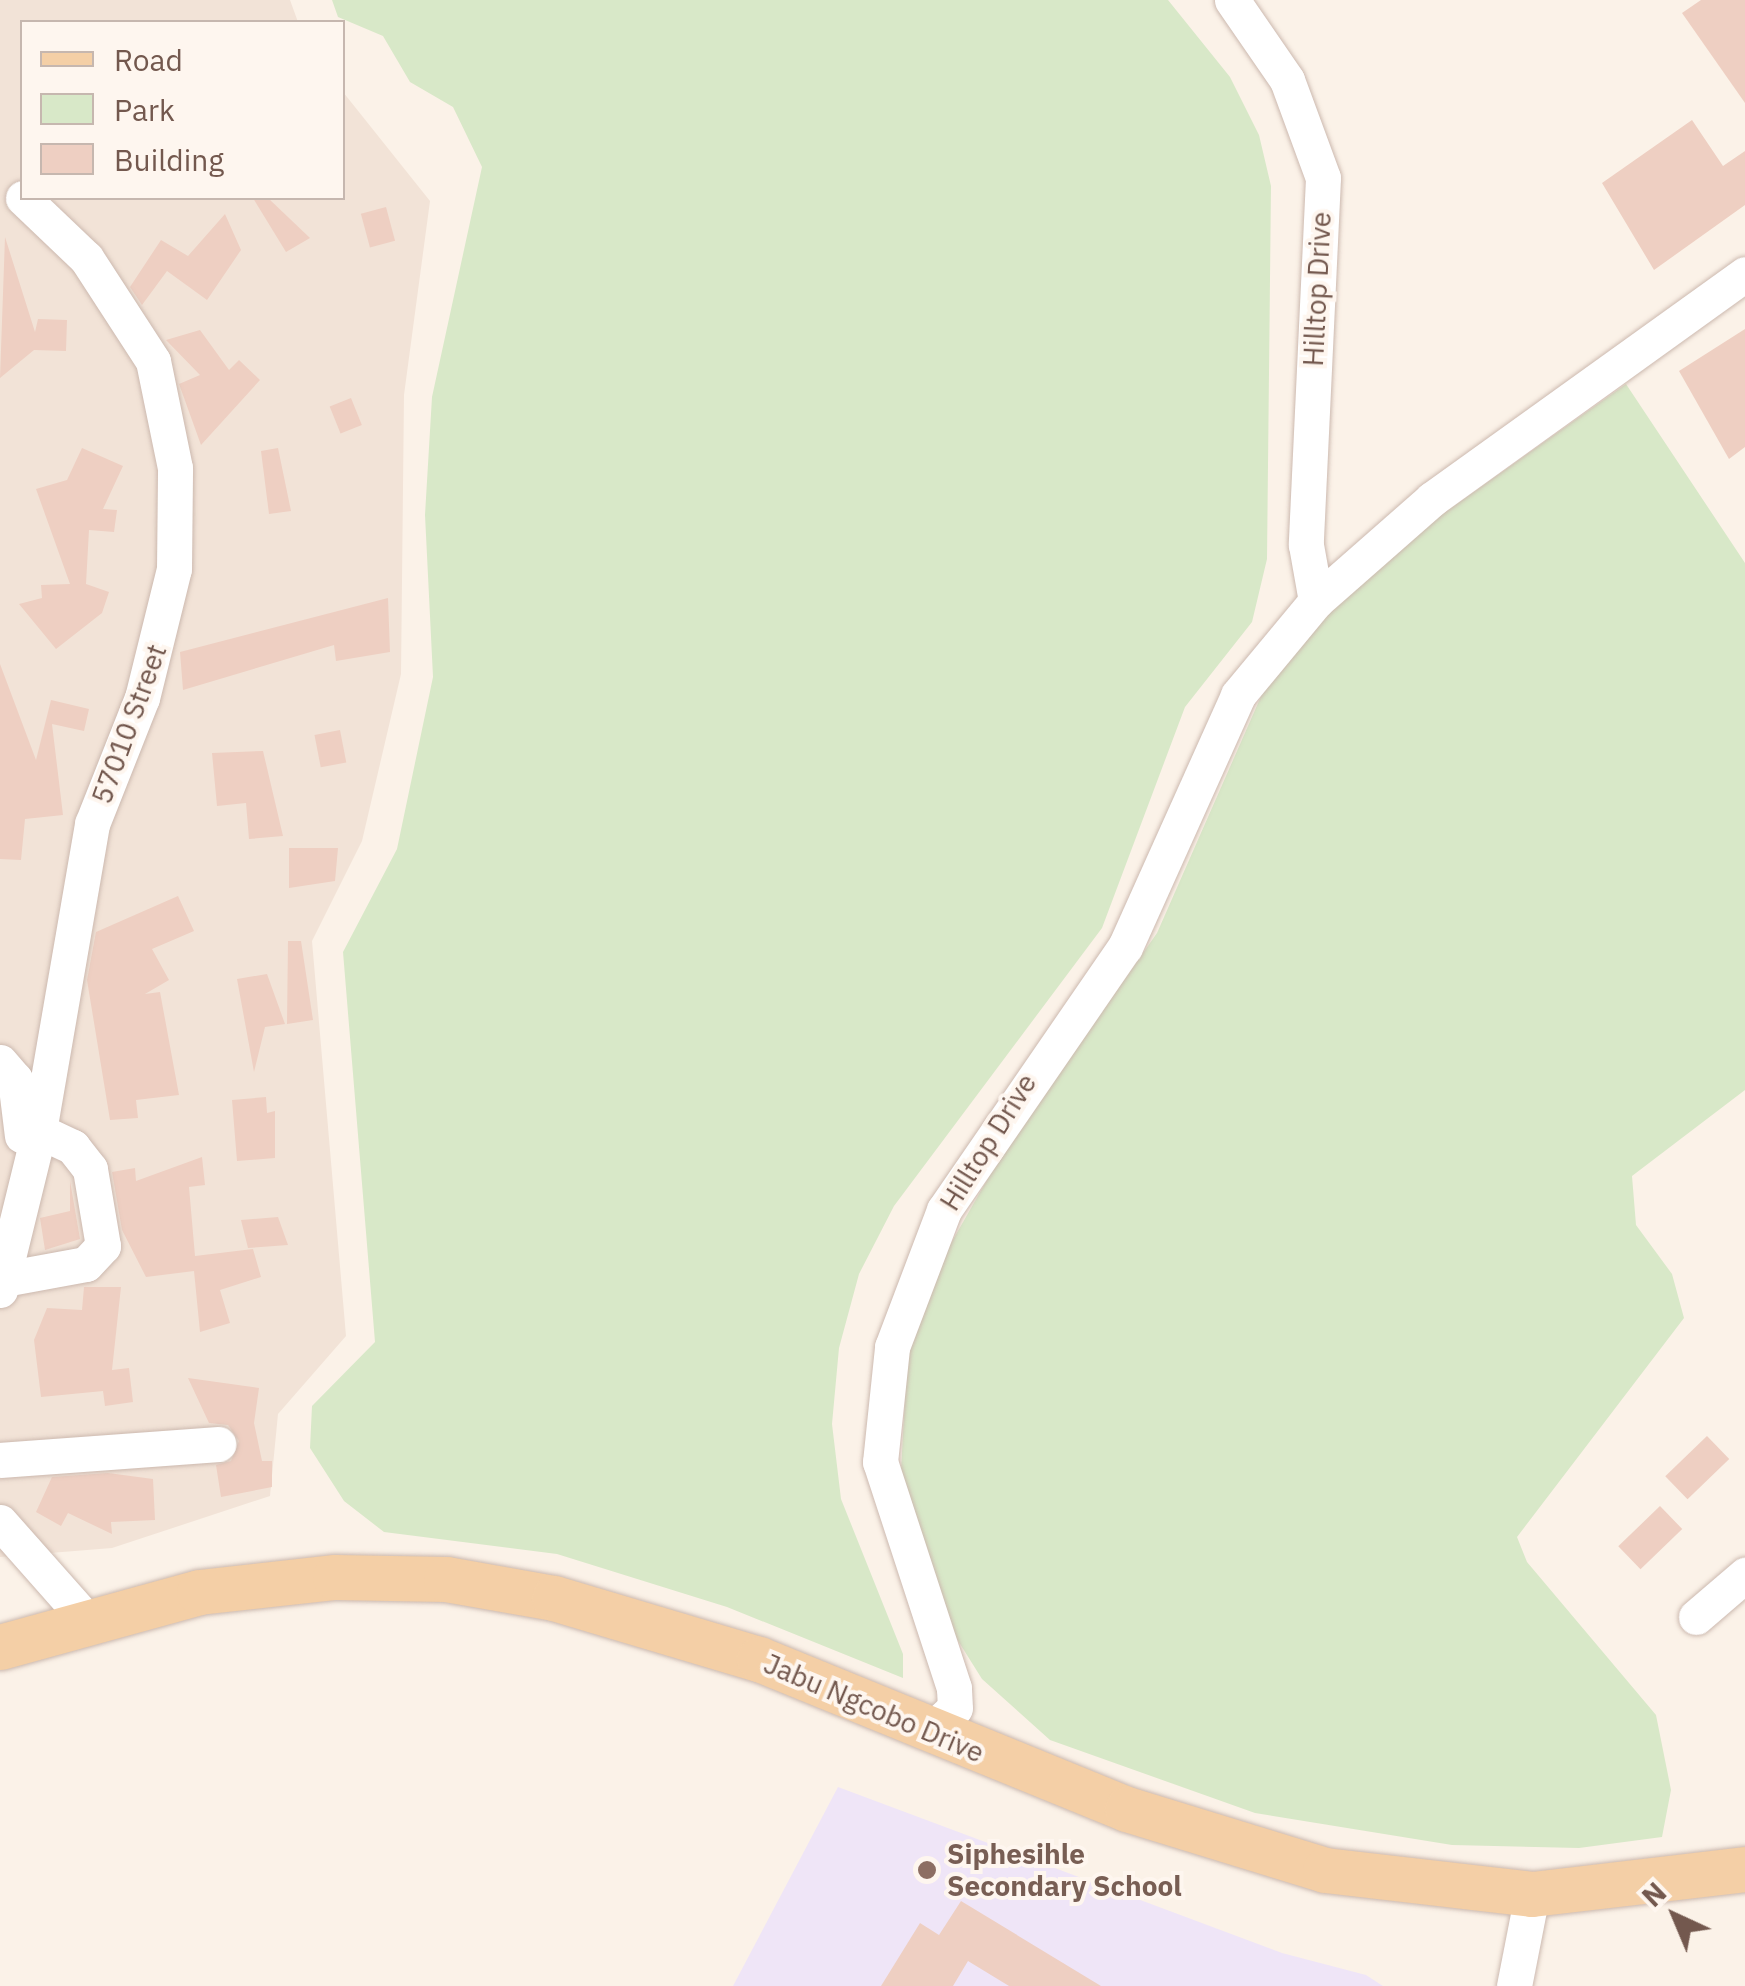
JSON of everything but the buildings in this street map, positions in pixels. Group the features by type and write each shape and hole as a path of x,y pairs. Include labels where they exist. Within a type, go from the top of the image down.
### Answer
{"main road":[{"name":"Jabu Ngcobo Drive","path":"0,1647 86,1618 279,1582 446,1580 554,1598 759,1659 929,1732 1261,1854 1390,1880 1532,1894 1745,1869"}],"street":[{"name":"Hilltop Drive","path":"1232,0 1287,80 1323,178 1306,545 1316,601"},
{"name":"57010 Street","path":"2,1284 34,1146 92,824 166,618 176,486 153,361 86,258 26,200"},
{"name":"Hilltop Drive","path":"929,1732 954,1708 954,1688 880,1462 892,1346 911,1287 980,1146 1125,947 1238,696 1316,601 1432,499 1745,274"},
{"path":"0,1062 15,1079 34,1146 73,1147 90,1169 104,1246 86,1264 2,1284"},
{"path":"0,1460 218,1444"},
{"path":"0,1522 86,1618"},
{"path":"1696,1617 1745,1574"},
{"path":"1514,1986 1532,1894"}],"shaded area":[{"path":"0,0 290,0 297,20 20,20 20,200 345,200 345,95 430,201 404,395 401,674 362,841 312,941 346,1336 278,1414 270,1496 112,1548 0,1557"},
{"name":"Siphesihle Secondary School","path":"838,1787 1282,1953 1366,1975 1383,1986 733,1986"}],"green space":[{"path":"332,0 1168,0 1230,77 1259,135 1271,186 1267,559 1252,622 1185,707 1102,928 894,1206 859,1274 839,1348 832,1424 841,1499 903,1654 903,1678 727,1607 557,1554 384,1532 344,1501 310,1448 312,1406 375,1342 343,952 397,849 433,677 425,515 432,397 482,167 453,107 410,82 383,36 338,17"},
{"path":"1626,384 1745,563 1745,1090 1632,1176 1636,1225 1672,1274 1684,1318 1517,1537 1527,1562 1656,1715 1671,1790 1662,1837 1579,1848 1452,1845 1255,1813 1050,1740 982,1679 945,1620 900,1489 908,1342 934,1273 999,1159 1157,933 1266,685 1368,567"}],"place":[{"name":"Siphesihle Secondary School","path":"927,1870"}]}
